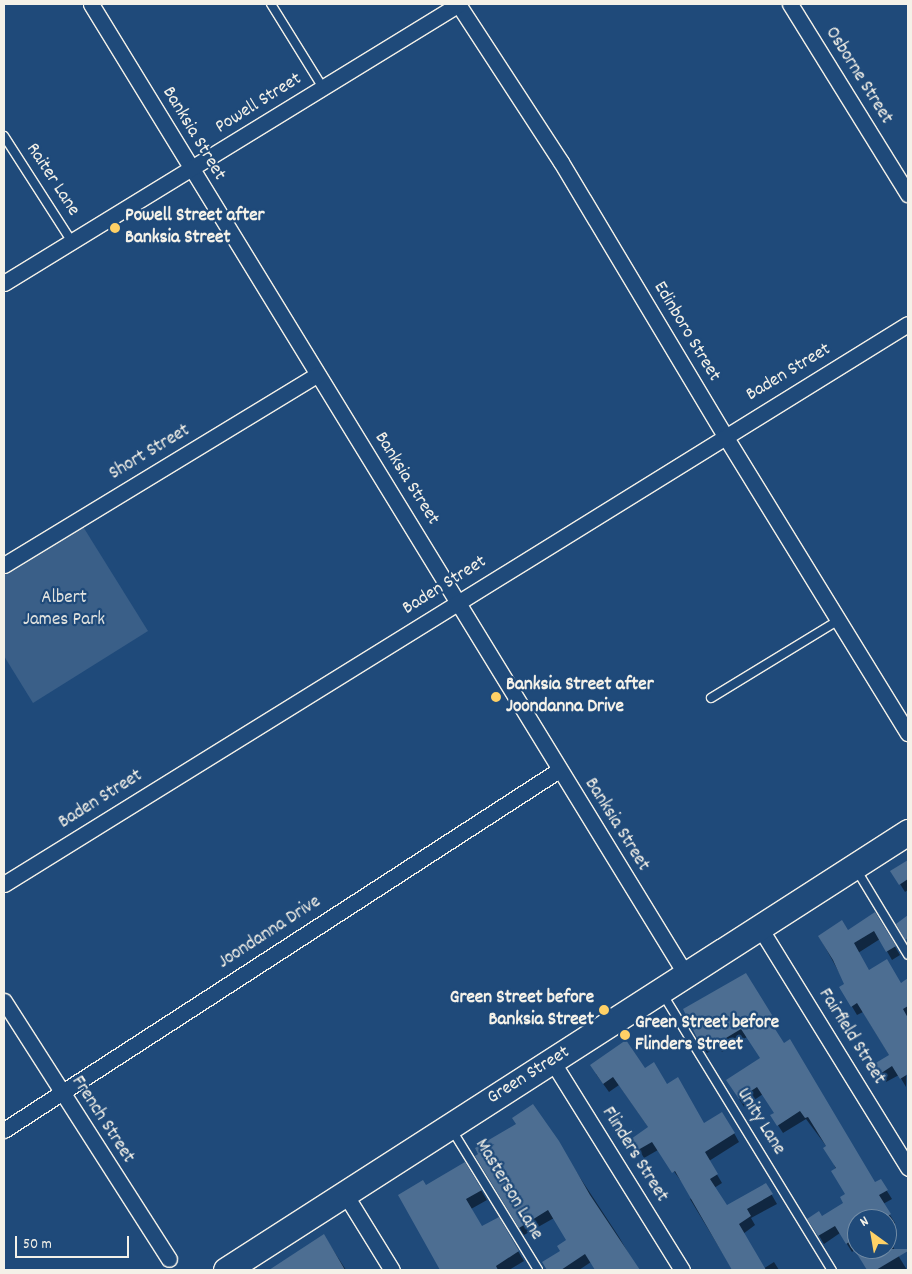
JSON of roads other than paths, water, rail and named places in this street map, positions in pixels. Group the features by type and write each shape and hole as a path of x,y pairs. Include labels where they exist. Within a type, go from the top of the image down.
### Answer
{"main road":[{"name":"Green Street","path":"239,1267 344,1194 855,868 908,832"}],"street":[{"name":"Banksia Street","path":"91,4 190,170 391,490 456,603 686,975"},
{"name":"Powell Street","path":"4,284 458,4"},
{"name":"Edinboro Street","path":"458,4 562,162 725,436 908,733"},
{"name":"Osborne Street","path":"790,4 908,194"},
{"name":"Baden Street","path":"4,884 908,324"},
{"name":"Short Street","path":"4,566 317,375"},
{"name":"Joondanna Drive","path":"4,1130 559,770"},
{"name":"Fairfield Street","path":"760,928 908,1168"},
{"name":"French Street","path":"4,1001 61,1094 169,1259"},
{"name":"Flinders Street","path":"552,1061 682,1270"},
{"path":"344,1194 392,1270"}],"lane":[{"path":"271,4 323,88"},
{"name":"Raiter Lane","path":"4,136 72,242"},
{"path":"711,698 839,620"},
{"path":"855,868 908,955"},
{"name":"Unity Lane","path":"661,992 832,1270"},
{"name":"Masterson Lane","path":"450,1126 538,1270"}],"place":[{"name":"Powell Street after Banksia Street","path":"115,228"},
{"name":"Banksia Street after Joondanna Drive","path":"496,697"},
{"name":"Green Street before Banksia Street","path":"604,1010"},
{"name":"Green Street before Flinders Street","path":"625,1035"}],"park label":[{"name":"Albert James Park","path":"64,610"}]}
